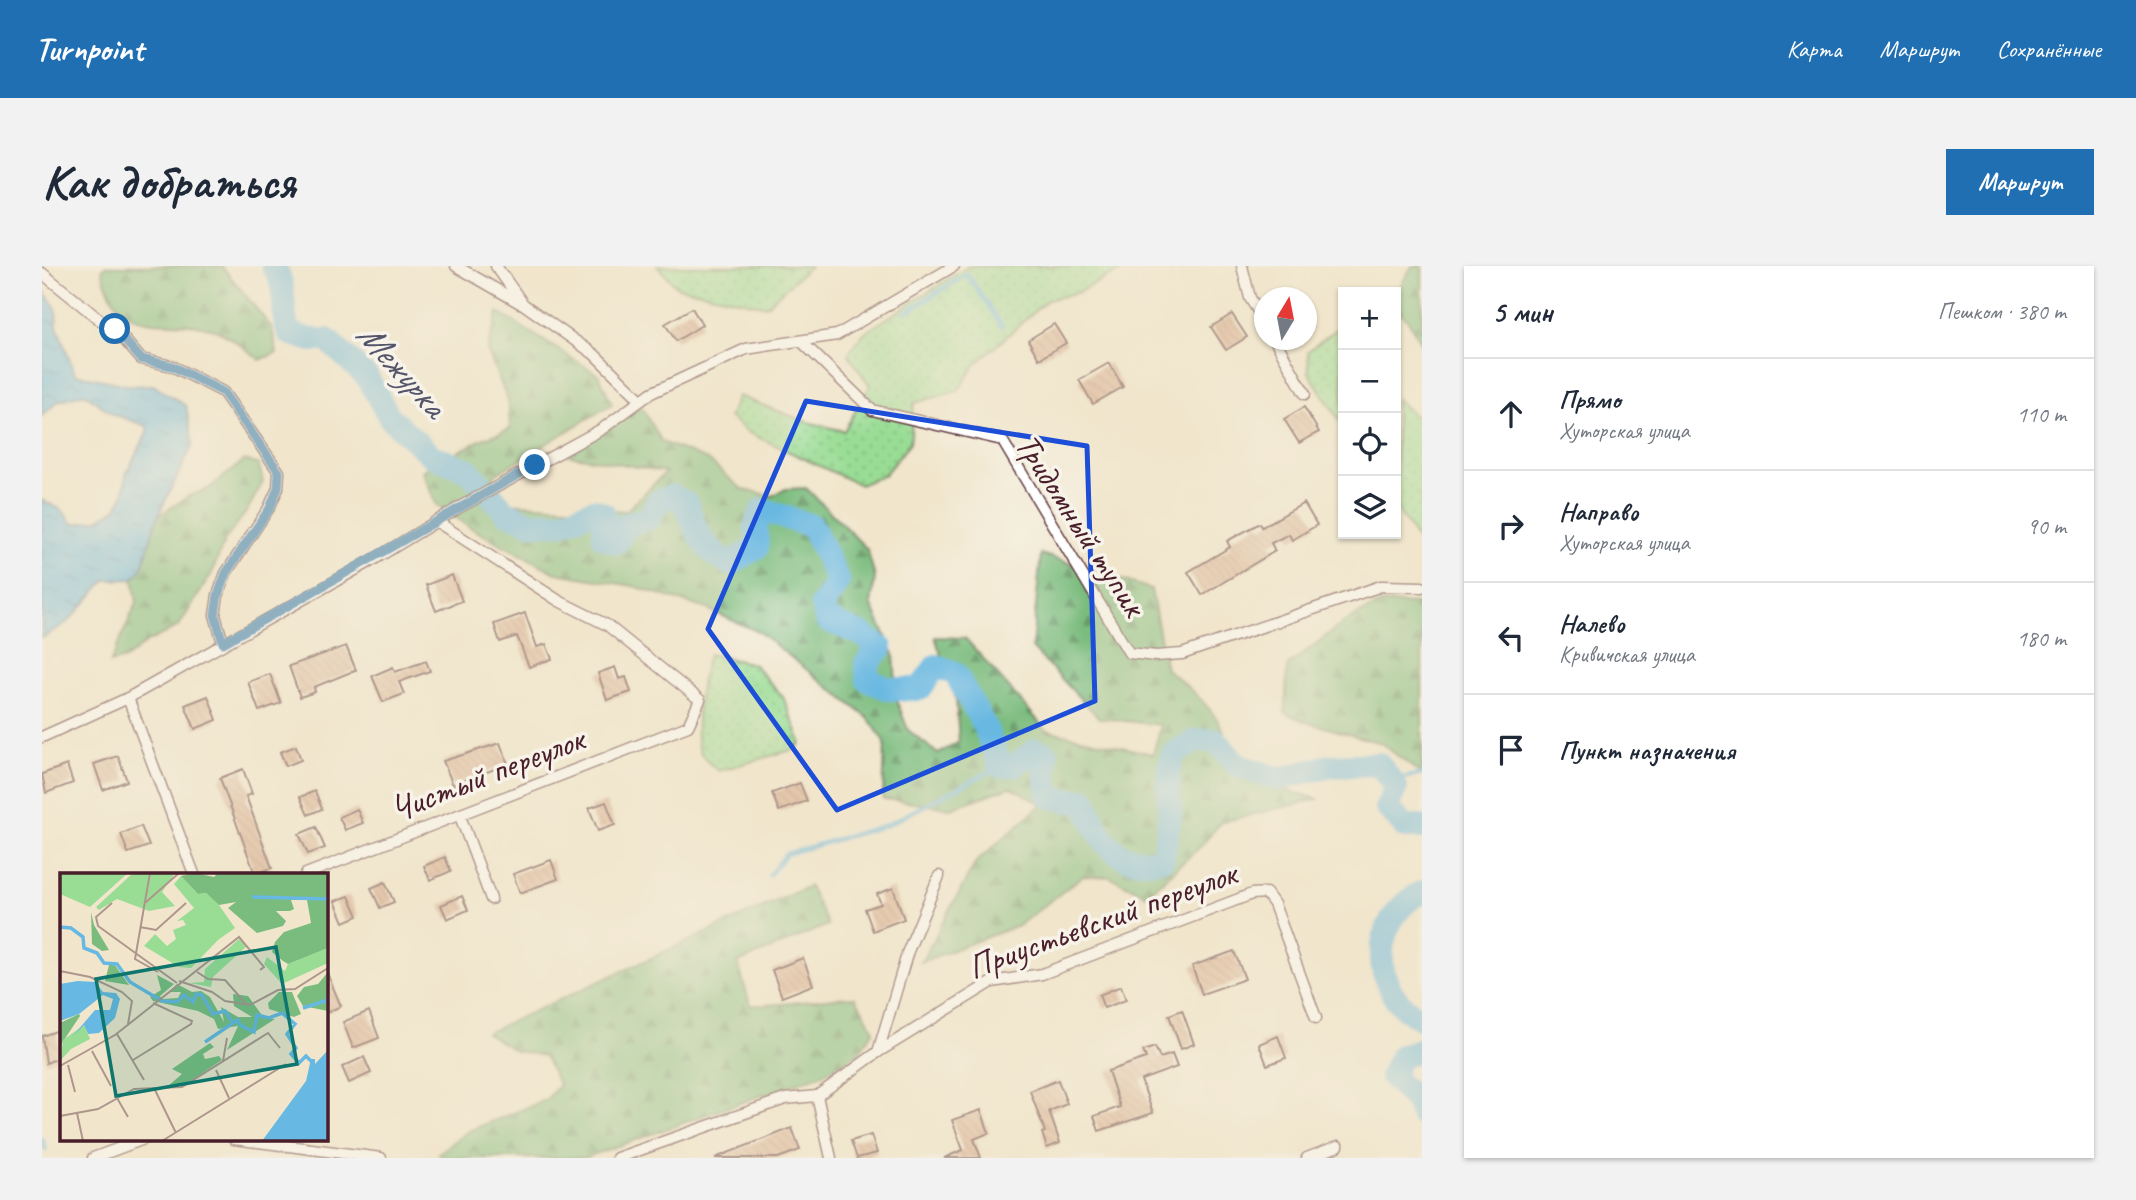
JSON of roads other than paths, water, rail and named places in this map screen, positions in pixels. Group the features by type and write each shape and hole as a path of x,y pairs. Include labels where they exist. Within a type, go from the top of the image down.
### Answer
{"street":[{"path":"456,266 523,304 594,354 641,400"},
{"path":"496,266 523,304"},
{"path":"42,737 128,698 460,506 602,429 641,400 746,349 837,335 954,266"},
{"path":"1242,266 1254,305"},
{"path":"42,273 115,329 141,359 172,366 223,392 279,472 278,488 270,508 226,573 218,595 215,615 223,643"},
{"name":"Тридомный тупик","path":"801,341 872,410 1002,440 1129,653 1156,656 1182,654 1381,586 1422,587"},
{"path":"1281,350 1305,394"},
{"name":"Чистый переулок","path":"309,873 688,726 700,700 607,625 559,601 436,521"},
{"path":"128,698 194,873"},
{"path":"460,816 491,899"},
{"path":"878,1052 908,951 939,876"},
{"name":"Приустьевский переулок","path":"817,1096 878,1052 992,982 1042,974 1252,894 1266,893 1274,904 1316,1018"},
{"path":"617,1158 785,1099 817,1096 831,1158"},
{"path":"93,1158 141,1140"},
{"path":"239,1140 335,1155 381,1158"},
{"path":"1307,1158 1338,1146"}],"water":[{"path":"42,289 56,308 57,326 75,374 132,386 153,385 186,406 193,444 158,516 141,570 133,579 106,580 69,621 42,638 42,500 62,510 73,524 98,520 117,508 124,492 126,474 147,433 147,426 113,414 84,393 58,401 42,416"}],"waterway":[{"name":"Межурка","path":"273,266 281,281 289,333 311,340 327,340 367,377 390,418 432,456 468,470 506,512 531,523 561,523 594,510 604,514 604,537 617,542 627,524 649,518 658,502 672,496 687,504 702,539 714,554 730,564 757,547 756,525 762,510 812,526 838,581 822,605 827,620 861,634 881,648 866,664 868,680 889,689 920,689 936,666 955,673 985,727 1000,766 1015,765 1036,750 1047,754 1045,773 1049,796 1069,801 1085,800 1103,838 1122,855 1133,860 1163,858 1170,816 1168,774 1173,754 1195,741 1216,740 1237,765 1280,779 1328,766 1379,764 1396,787 1387,807 1405,827 1422,827"},
{"path":"906,312 967,274 1002,326"},
{"path":"769,875 786,854 887,825 1000,766"},
{"path":"1391,780 1422,774"},
{"name":"Межурка","path":"1422,892 1405,904 1392,919 1384,937 1382,956 1384,975 1392,992 1404,1007 1422,1019"},
{"name":"Межурка","path":"1422,1049 1401,1056 1391,1076 1415,1100 1422,1115"},
{"path":"42,1139 46,1150"}]}
